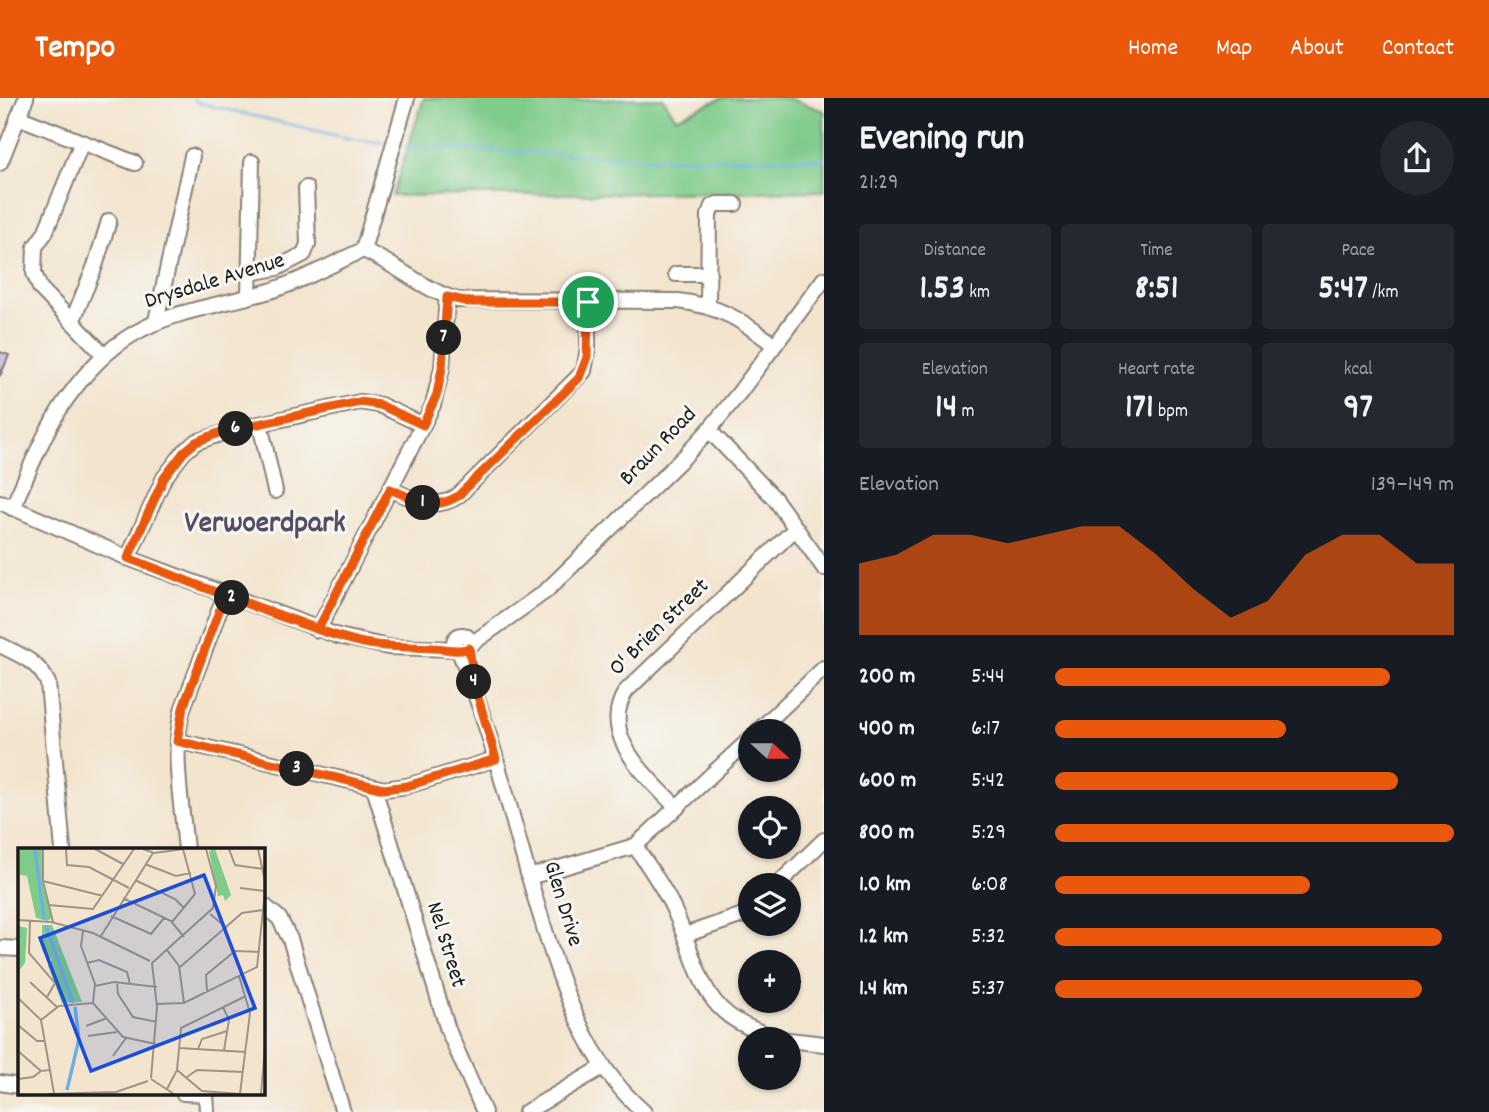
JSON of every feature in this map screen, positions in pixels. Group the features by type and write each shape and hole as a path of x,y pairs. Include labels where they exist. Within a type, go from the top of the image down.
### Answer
{"street":[{"path":"0,163 26,98"},
{"path":"407,98 363,250 447,297 469,302 678,301 709,306 744,322 774,345"},
{"path":"18,117 135,163"},
{"path":"82,142 45,233 35,247 33,263 40,288 104,355"},
{"path":"156,321 192,156"},
{"path":"249,296 252,162"},
{"path":"250,273 287,264 304,254 308,244 306,188"},
{"path":"709,306 709,215 712,206 735,204"},
{"path":"72,322 95,267 109,221"},
{"name":"Drysdale Avenue","path":"6,505 74,388 104,355 133,332 183,312 296,281 363,250"},
{"path":"676,274 709,274"},
{"name":"Braun Road","path":"6,505 128,558 318,629 372,645 422,647 463,644 502,622 546,591 709,430 824,279"},
{"path":"318,629 437,394 442,368 447,297"},
{"path":"390,489 434,505 450,502 458,496 584,371 588,348 588,302"},
{"path":"128,558 159,487 169,470 196,442 212,435 360,402 380,405 423,425"},
{"path":"260,424 275,491"},
{"path":"709,430 775,499 824,568"},
{"name":"O' Brien Street","path":"677,808 629,755 618,726 616,708 626,691 796,528"},
{"path":"186,848 177,741 183,708 225,595"},
{"name":"Glen Drive","path":"463,644 529,877 562,980 603,1067 644,1112"},
{"path":"0,645 32,661 39,667 48,683 63,848"},
{"path":"771,719 824,668"},
{"path":"177,741 373,788 407,786 496,759"},
{"path":"529,877 635,846 738,750"},
{"name":"Nel Street","path":"373,788 448,1030 484,1112"},
{"path":"789,873 824,839"},
{"path":"635,846 666,894 707,992 732,1019 747,1027"},
{"path":"264,906 279,918 290,939 343,1112"},
{"path":"685,935 738,917"},
{"path":"0,948 18,948"},
{"path":"801,1041 824,1044"},
{"path":"526,1112 603,1067"},
{"path":"0,1083 18,1086"},
{"path":"206,1094 207,1112"}],"green space":[{"path":"424,98 663,98 676,118 722,98 788,98 824,111 824,191 392,196"}],"building":[{"path":"0,352 9,355 0,376"}],"waterway":[{"path":"193,98 199,103 347,138 384,143"},
{"path":"404,146 640,158 824,159"}],"district":[{"name":"Verwoerdpark","path":"265,525"}],"route":[{"path":"588,302 469,302 447,297 442,368 437,394 423,425 380,405 360,402 221,432 196,442 169,470 159,487 128,558 276,615 338,636 355,641 388,647 462,651 469,648 476,690 496,759 407,786 384,789 177,741 183,708 225,595 318,629 390,489 426,504 450,502 579,378 584,371 587,357 588,302"}]}
